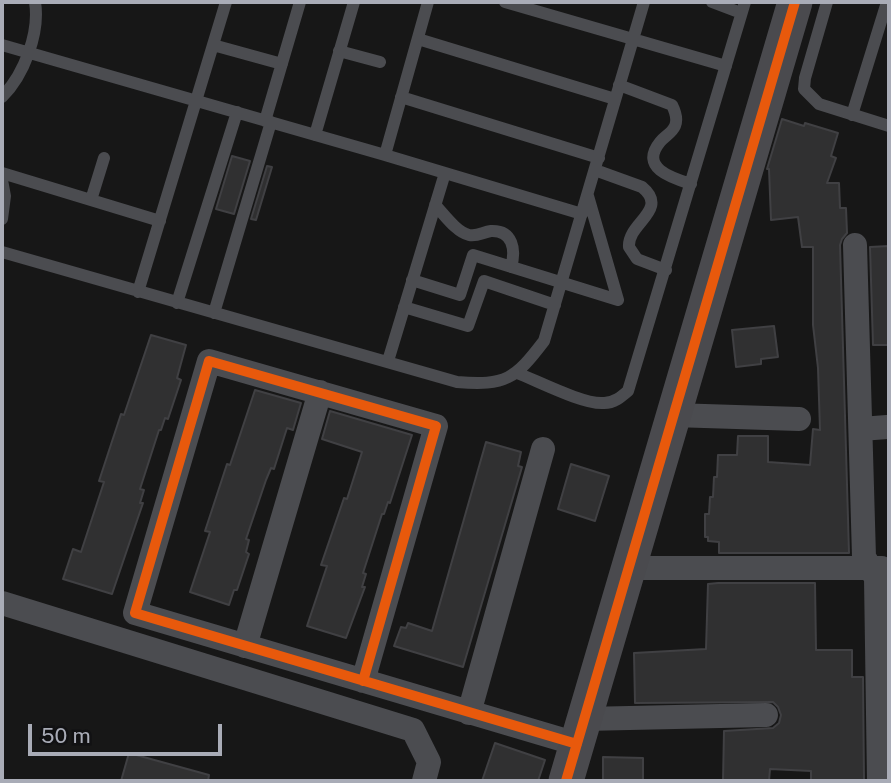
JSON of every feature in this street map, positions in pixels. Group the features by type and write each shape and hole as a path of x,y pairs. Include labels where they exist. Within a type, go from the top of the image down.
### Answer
{"street":[{"path":"566,781 795,2"},
{"path":"855,245 864,557 880,568"},
{"path":"363,681 436,426 209,361 135,613 469,713 580,732 765,715"},
{"path":"245,646 320,392"},
{"path":"673,415 799,419"},
{"path":"861,429 887,427"},
{"path":"469,713 543,449"},
{"path":"628,568 880,568"},
{"path":"879,781 876,578 880,568"},
{"path":"2,603 413,730 429,762 424,781"}],"lane":[{"path":"2,97 16,79 27,52 36,22 35,2"},
{"path":"138,292 226,2"},
{"path":"214,313 300,2"},
{"path":"315,135 354,2"},
{"path":"385,155 428,2"},
{"path":"505,2 726,66"},
{"path":"554,16 559,2"},
{"path":"2,252 457,382 485,384 512,377 544,341 644,2"},
{"path":"517,373 585,400 604,404 618,400 628,391 743,8 712,2"},
{"path":"827,2 804,89 819,104 889,127"},
{"path":"852,115 884,27 887,2"},
{"path":"418,39 615,99"},
{"path":"2,45 582,214"},
{"path":"213,45 282,64"},
{"path":"340,51 380,62"},
{"path":"619,85 672,105 676,122 659,143 654,162 657,169 670,178 691,184"},
{"path":"401,97 597,164 647,190 651,207 649,214 631,234 629,247 637,259 666,270"},
{"path":"177,303 237,112"},
{"path":"91,200 104,158"},
{"path":"2,173 160,221"},
{"path":"388,361 445,173"},
{"path":"2,180 5,196 2,219"},
{"path":"412,280 460,295 473,255 618,300 588,195"},
{"path":"435,205 462,232 470,235 496,231 509,238 515,249 511,267"},
{"path":"404,307 468,326 484,281 555,305"}],"building":[{"path":"782,119 838,133 831,156 836,158 827,183 839,183 840,208 846,208 847,233 840,245 849,553 719,553 719,542 708,541 708,537 705,537 705,514 709,514 710,497 713,497 718,455 737,455 738,436 768,436 768,462 810,465 813,429 820,430 818,368 813,325 813,247 802,247 798,217 771,220 767,169"},
{"path":"232,156 250,161 234,214 216,209"},
{"path":"267,166 272,167 256,220 251,219"},
{"path":"889,246 889,345 873,345 870,247"},
{"path":"774,326 778,357 761,359 761,364 736,367 732,330"},
{"path":"151,335 186,345 177,378 181,380 168,419 165,418 159,430 140,489 144,490 140,503 143,503 112,594 63,579 73,549 81,552 104,482 99,481"},
{"path":"255,390 301,403 293,430 287,428 274,469 271,468 266,480 246,539 249,540 246,552 249,554 229,605 190,592 210,532 205,531"},
{"path":"330,411 412,435 390,503 388,502 382,514 363,573 366,574 362,587 365,587 346,638 307,626 327,566 321,565 362,452 322,439"},
{"path":"486,442 521,452 518,466 522,467 463,667 394,646 401,627 406,628 408,623 432,631"},
{"path":"571,464 609,476 595,521 558,509"},
{"path":"815,583 816,650 852,650 852,677 863,677 864,781 811,781 811,771 770,769 769,781 723,781 724,731 773,728 779,723 781,715 773,702 635,703 634,653 706,649 708,584"},
{"path":"495,743 545,760 538,781 482,781"},
{"path":"129,753 209,775 208,781 121,781"},
{"path":"603,757 643,758 643,781 603,781"}],"cycle path":[{"path":"566,781 795,2"},
{"path":"363,681 436,426 209,361 135,613 577,744"}]}
